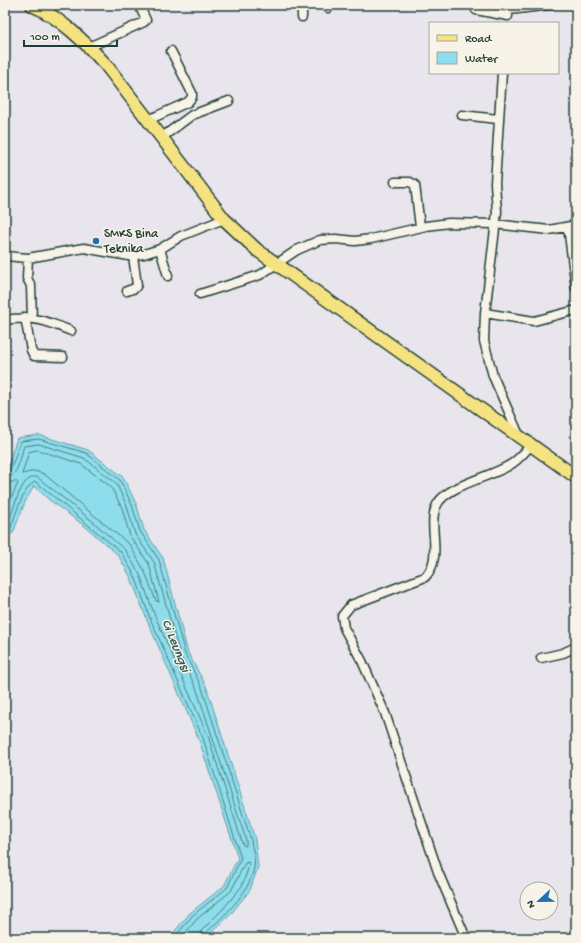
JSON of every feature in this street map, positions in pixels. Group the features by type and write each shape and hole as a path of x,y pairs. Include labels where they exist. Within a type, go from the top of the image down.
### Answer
{"main road":[{"path":"32,5 69,28 106,65 224,219 252,245 275,264 576,477"}],"street":[{"path":"89,47 144,22 146,20 139,5"},
{"path":"302,5 302,17"},
{"path":"476,10 509,13 551,5"},
{"path":"148,120 188,102 192,97 192,93 171,51"},
{"path":"502,74 495,183 497,212 494,224 485,314 484,341 489,364 501,396 519,436"},
{"path":"161,138 192,115 229,101"},
{"path":"462,115 498,118"},
{"path":"395,182 410,182 415,185 420,227"},
{"path":"5,256 28,258 84,248 133,256 160,249 181,236 224,219"},
{"path":"200,294 260,275 297,250 320,240 336,238 355,241 371,239 420,227 449,223 494,224 549,230 572,226 576,288"},
{"path":"160,249 168,276"},
{"path":"127,291 135,288 137,285 133,256"},
{"path":"28,258 27,278 31,286 29,318 31,350 34,356 63,357"},
{"path":"485,314 534,321 576,310"},
{"path":"5,320 29,318 47,321 71,331"},
{"path":"466,938 438,872 385,713 362,661 344,628 342,616 351,605 425,577 430,572 434,556 434,513 439,501 456,489 514,462 531,445"},
{"path":"541,658 564,653 576,647"}],"water":[{"name":"Ci Leungsi","path":"39,435 88,450 123,477 136,503 144,530 163,558 188,653 206,686 255,839 258,867 250,890 230,915 206,938 169,938 190,913 224,886 238,858 199,740 147,620 131,578 118,555 86,527 48,499 34,486 25,502 13,533 5,536 5,474 17,438"}],"place":[{"name":"SMKS Bina Teknika","path":"96,241"}]}
